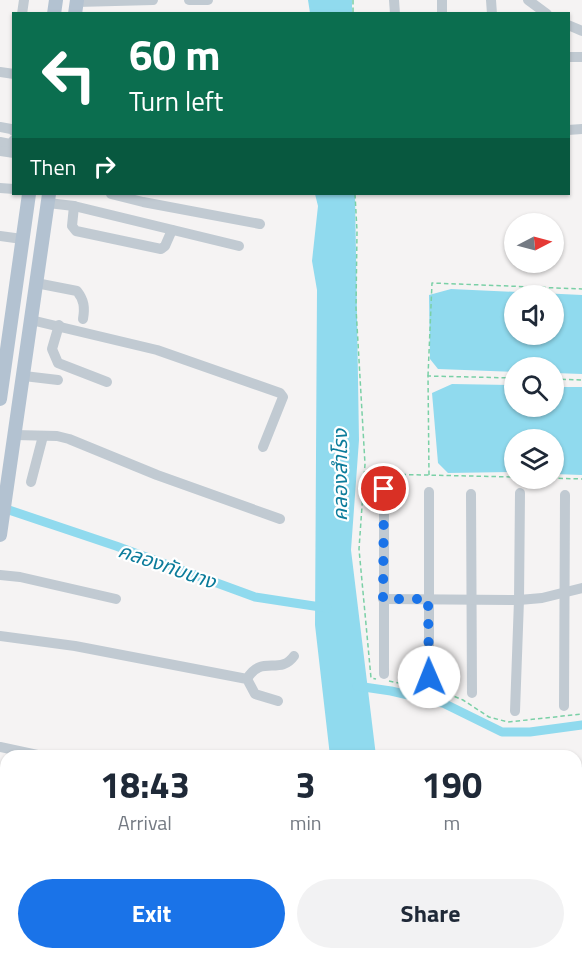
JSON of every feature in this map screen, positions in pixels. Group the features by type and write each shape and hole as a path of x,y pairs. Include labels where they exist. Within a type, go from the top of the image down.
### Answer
{"main road":[{"path":"0,399 5,332 29,195"},
{"path":"1,529 48,198"}],"street":[{"path":"76,5 153,0"},
{"path":"189,0 208,0"},
{"path":"528,0 544,12"},
{"path":"115,195 260,224"},
{"path":"48,198 239,246"},
{"path":"74,206 72,226 76,231 160,249 165,246 172,230"},
{"path":"0,236 22,239"},
{"path":"36,283 77,291 83,299 85,308 83,319"},
{"path":"31,320 157,350 280,393 284,397 263,447"},
{"path":"59,326 52,349 58,363 107,382"},
{"path":"24,376 58,380"},
{"path":"15,435 69,440 168,479 280,519"},
{"path":"31,482 43,436"},
{"path":"384,489 384,674"},
{"path":"429,492 429,677"},
{"path":"515,711 520,493"},
{"path":"471,494 472,693"},
{"path":"564,706 565,495"},
{"path":"0,575 20,577 116,599"},
{"path":"383,599 519,600 542,598 582,588"},
{"path":"0,636 75,646 247,680 255,694 278,700"},
{"path":"247,680 257,667 285,664 294,656"}],"path":[{"path":"355,195 356,308 365,464 359,549 371,678 446,693 463,700 489,717 508,722 582,714"},
{"path":"429,475 428,376 432,283 582,289"},
{"path":"428,376 504,378"},
{"path":"564,379 582,380"},
{"path":"379,474 504,477"},
{"path":"564,478 582,479"}],"water":[{"path":"308,0 352,0 352,12 310,12"},
{"name":"คลองสำโรง","path":"315,195 355,195 359,440 351,550 375,750 329,750 315,625 317,290 312,261 318,206"},
{"path":"451,289 504,291 504,345 564,345 564,294 582,295 582,374 564,373 564,357 504,357 504,372 438,369 430,359 429,295"},
{"path":"452,384 504,385 504,417 564,417 564,387 582,387 582,475 564,474 564,429 504,429 504,472 448,473 438,463 432,393"}],"waterway":[{"name":"คลองทับนาง","path":"0,507 116,546 255,597 327,608"},
{"path":"357,686 443,703 502,732 530,732 582,725"}],"route":[{"path":"384,489 383,599 428,599 429,677"}]}
